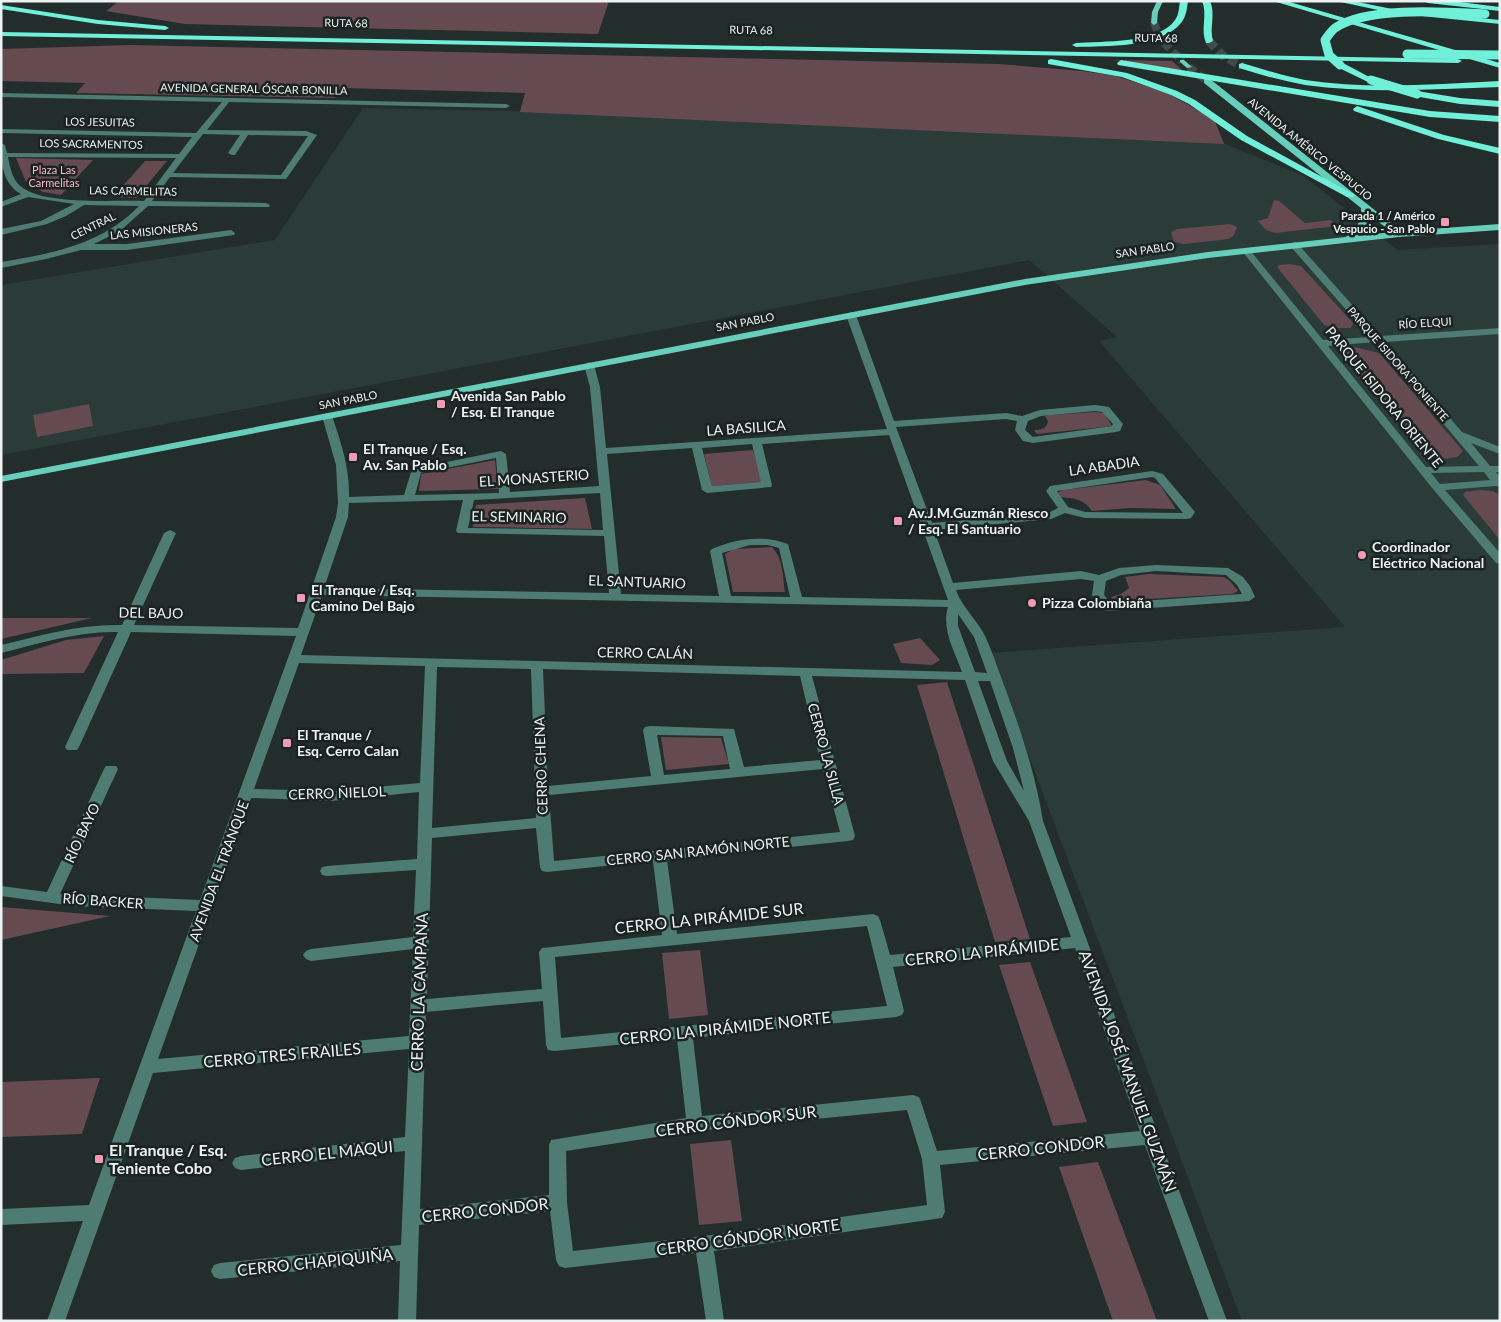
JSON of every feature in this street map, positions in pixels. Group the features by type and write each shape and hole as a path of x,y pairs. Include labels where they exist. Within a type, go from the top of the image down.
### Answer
{"highway":[{"path":"1042,46 1122,42 1153,36 1177,24 1184,1"},
{"path":"1206,1 1210,12 1206,34 1208,41"},
{"path":"1277,1 1500,66"},
{"path":"1308,1 1404,28"},
{"path":"1340,1 1392,12 1500,22"},
{"path":"1428,1 1500,9"},
{"path":"1,8 132,26 252,32"},
{"path":"1500,16 1486,14 1409,13 1379,15 1351,21 1333,30 1325,40 1329,55 1340,65 1370,80 1417,94 1460,101 1500,104"},
{"name":"RUTA 68","path":"1,28 1500,55"},
{"name":"RUTA 68","path":"1,34 1500,62"},
{"path":"1,41 125,37"},
{"path":"1462,45 1500,55"},
{"path":"952,52 1117,63 1438,115 1500,119"},
{"path":"952,52 1072,64 1146,82 1192,102 1244,138 1350,195"},
{"path":"1242,66 1282,79 1336,86 1499,84"},
{"path":"1280,89 1336,103 1442,137 1500,151"}],"main road":[{"path":"1154,23 1155,12 1160,1"},
{"path":"1182,61 1189,67"},
{"name":"AVENIDA AMÉRICO VESPUCIO","path":"1207,81 1399,234"},
{"path":"1349,239 1364,224 1365,207"},
{"name":"SAN PABLO","path":"1,479 1068,274 1246,250 1399,234 1500,227"}],"street":[{"name":"AVENIDA GENERAL ÓSCAR BONILLA","path":"1,95 506,106"},
{"name":"CENTRAL","path":"1,265 43,258 78,247 117,229 146,203 180,156 228,99"},
{"name":"LOS JESUITAS","path":"1,130 200,134 246,132 306,133 313,135 283,177 167,175"},
{"path":"232,153 246,132"},
{"path":"1,145 2,155 11,179 19,189 28,194"},
{"name":"LOS SACRAMENTOS","path":"2,155 180,156"},
{"path":"1,180 11,179"},
{"path":"1,205 28,194"},
{"name":"LAS CARMELITAS","path":"28,194 82,202 266,205"},
{"path":"1,232 49,222 61,217 82,202"},
{"name":"LAS MISIONERAS","path":"78,247 127,247 231,233"},
{"name":"PARQUE ISIDORA PONIENTE","path":"1294,245 1377,339 1499,483"},
{"name":"PARQUE ISIDORA ORIENTE","path":"1246,250 1323,343 1437,487 1500,561"},
{"name":"AVENIDA JOSÉ MANUEL GUZMÁN","path":"850,315 955,604 976,627 995,677 1024,758 1036,821 1218,1321"},
{"name":"RÍO ELQUI","path":"1323,343 1500,331"},
{"path":"589,365 595,387 615,596"},
{"name":"LA BASILICA","path":"601,451 756,441 1006,416 1023,419 1040,413 1095,408 1105,410 1118,424 1116,428 1033,440 1027,439 1020,430 1023,419"},
{"name":"AVENIDA EL TRANQUE","path":"56,1321 294,659 342,517 345,500 342,465 326,416"},
{"path":"1457,434 1500,451"},
{"path":"696,445 707,490 767,485 756,441"},
{"path":"409,497 416,471 501,454 505,496"},
{"path":"1424,470 1500,468"},
{"name":"LA ABADIA","path":"1152,474 1159,476 1189,512 1187,516 1128,514 1085,516 1064,510 1051,491 1054,488 1152,474"},
{"path":"1437,487 1499,483"},
{"name":"EL MONASTERIO","path":"345,500 505,496 605,488"},
{"name":"EL SEMINARIO","path":"469,497 462,531 609,533"},
{"path":"927,527 1052,516 1064,510"},
{"path":"72,747 170,533"},
{"path":"726,600 716,551 728,545 772,541 784,546 797,602"},
{"path":"949,587 1081,575 1100,579 1119,572 1156,568 1228,572 1235,575 1248,591 1250,597 1244,599 1108,607 1098,595 1100,579"},
{"name":"EL SANTUARIO","path":"317,591 955,604"},
{"name":"AVENIDA JOSÉ MANUEL GUZMÁN","path":"955,604 951,617 952,626 1000,761 1019,796 1036,821"},
{"name":"DEL BAJO","path":"1,649 83,630 127,628 303,632"},
{"name":"CERRO CALÁN","path":"294,659 995,677"},
{"name":"CERRO LA CAMPANA","path":"407,1321 432,662"},
{"name":"CERRO CHENA","path":"536,665 543,822 547,867"},
{"name":"CERRO LA SILLA","path":"805,672 848,836"},
{"path":"658,780 650,730 729,732 738,772"},
{"path":"543,791 828,764"},
{"name":"RÍO BAYO","path":"52,896 111,769"},
{"name":"CERRO ÑIELOL","path":"246,793 331,796 427,787"},
{"path":"425,834 543,822"},
{"name":"CERRO SAN RAMÓN NORTE","path":"547,867 848,836"},
{"path":"659,855 670,940"},
{"path":"328,871 424,864"},
{"name":"RÍO BACKER","path":"1,890 52,896 74,901 206,906"},
{"name":"CERRO LA PIRÁMIDE SUR","path":"549,994 547,952 873,920 883,962"},
{"path":"311,955 421,942"},
{"name":"CERRO LA PIRÁMIDE","path":"883,962 1081,942"},
{"name":"CERRO LA PIRÁMIDE NORTE","path":"549,994 554,1045 896,1011 883,962"},
{"path":"419,1006 549,994"},
{"path":"684,1032 695,1124"},
{"name":"CERRO TRES FRAILES","path":"147,1067 417,1042"},
{"name":"CERRO CÓNDOR SUR","path":"558,1202 557,1145 695,1124 913,1102 931,1159"},
{"name":"CERRO CONDOR","path":"931,1159 1152,1137"},
{"name":"CERRO EL MAQUI","path":"242,1163 413,1144"},
{"name":"CERRO CÓNDOR NORTE","path":"558,1202 565,1260 704,1244 936,1212 931,1159"},
{"name":"CERRO CONDOR","path":"411,1218 558,1202"},
{"path":"1,1217 95,1213"},
{"path":"704,1244 715,1321"},
{"name":"CERRO CHAPIQUIÑA","path":"220,1272 409,1252"}],"shaded area":[{"path":"363,108 1208,125 1225,144 1304,176 1397,250 1500,244 1500,1321 1242,1321 990,653 1345,627 1099,341 1117,337 1029,260 1,455 1,285 275,240"}],"green space":[{"path":"119,1 609,1 598,34 185,24 106,11"},
{"path":"130,45 999,64 1082,71 1116,76 1167,93 1214,119 1224,144 520,112 525,93 344,88 335,98 76,93 85,83 1,81 1,49"},
{"path":"1113,60 1172,61 1182,70"},
{"name":"Plaza Las Carmelitas","path":"16,158 93,160 61,195 43,192 26,182"},
{"name":"Plaza Las Carmelitas","path":"145,161 167,161 136,198 113,197"},
{"path":"1274,200 1279,201 1305,223 1331,220 1337,226 1275,233 1266,230 1258,221 1268,218"},
{"path":"1230,224 1237,227 1234,235 1229,239 1184,244 1174,242 1171,232 1177,229"},
{"path":"1289,264 1301,266 1353,323 1351,328 1333,328 1324,325 1277,267"},
{"path":"1355,347 1379,353 1463,451 1457,457 1443,459 1430,454 1344,355 1345,351"},
{"path":"89,404 93,426 37,437 33,415"},
{"path":"1104,413 1112,426 1037,434 1034,430 1046,426 1048,421 1045,416"},
{"path":"753,450 763,482 712,486 704,454"},
{"path":"495,460 498,489 419,491 421,474"},
{"path":"1146,480 1160,485 1176,509 1130,508 1092,511 1082,502 1060,497 1057,493 1063,490"},
{"path":"1493,491 1500,495 1500,540 1463,495 1465,492"},
{"path":"585,498 592,529 473,527 476,505"},
{"path":"772,547 776,551 780,562 785,592 733,592 725,554 734,549"},
{"path":"1149,574 1224,577 1238,591 1232,594 1114,601 1111,597 1121,594 1129,588 1125,577"},
{"path":"1,618 92,618 1,639"},
{"path":"104,636 84,673 1,674 1,660 66,640"},
{"path":"920,638 940,660 932,665 901,663 893,644"},
{"path":"947,682 1030,939 995,942 917,685"},
{"path":"661,737 721,738 729,764 666,770"},
{"path":"1,907 110,916 1,940"},
{"path":"700,950 708,1015 669,1019 662,953"},
{"path":"1030,962 1087,1122 1053,1126 999,965"},
{"path":"100,1078 82,1134 1,1137 1,1082"},
{"path":"731,1140 742,1221 699,1225 690,1144"},
{"path":"1098,1162 1157,1321 1113,1321 1059,1167"}],"tunnel":[{"path":"1154,23 1161,39"},
{"path":"1209,41 1222,55 1242,66"},
{"path":"1164,43 1182,61"},
{"path":"1189,67 1207,81"}],"place":[{"name":"Parada 1 / Américo Vespucio - San Pablo","path":"1445,222"},
{"name":"Avenida San Pablo / Esq. El Tranque","path":"441,404"},
{"name":"El Tranque / Esq. Av. San Pablo","path":"353,457"},
{"name":"Av.J.M.Guzmán Riesco / Esq. El Santuario","path":"898,521"},
{"name":"Coordinador Eléctrico Nacional","path":"1362,555"},
{"name":"El Tranque / Esq. Camino Del Bajo","path":"301,598"},
{"name":"Pizza Colombiaña","path":"1032,603"},
{"name":"El Tranque / Esq. Cerro Calan","path":"287,743"},
{"name":"El Tranque / Esq. Teniente Cobo","path":"99,1159"}]}
